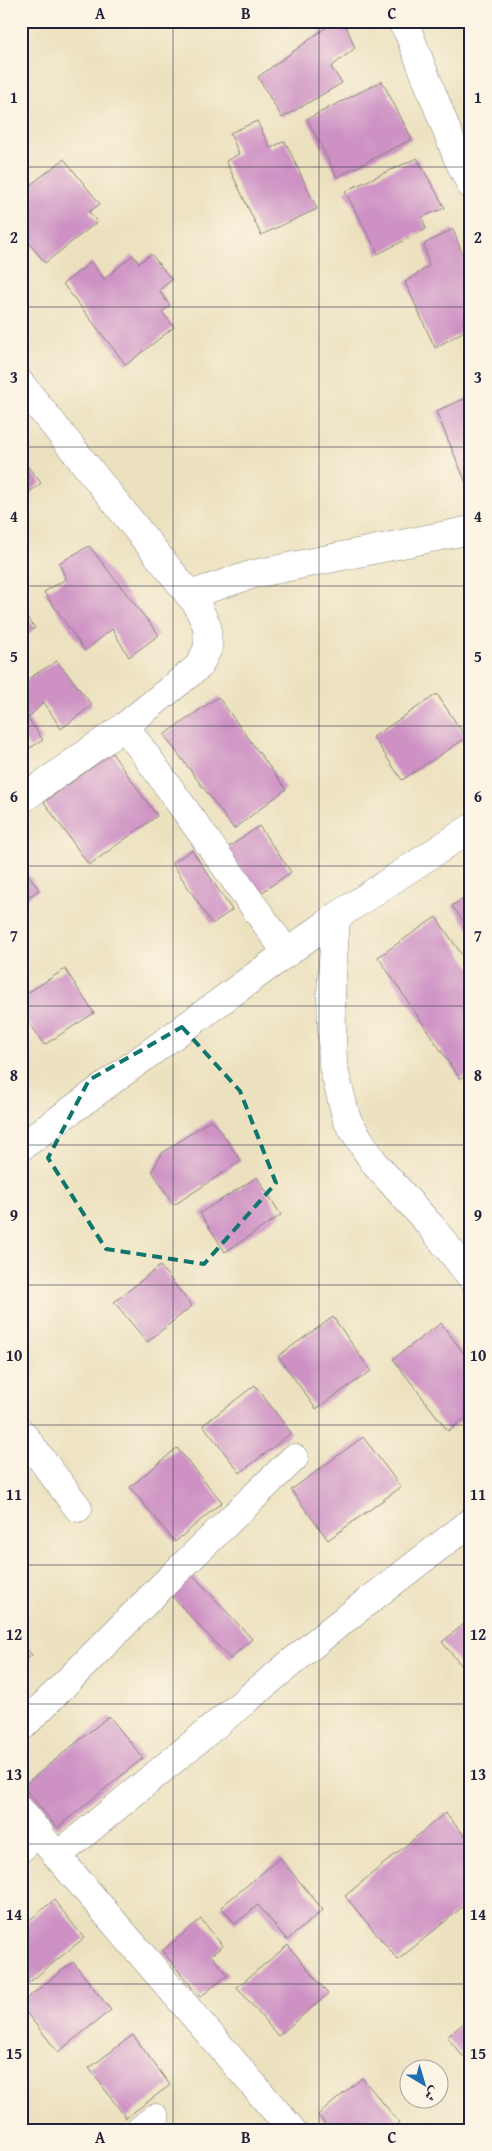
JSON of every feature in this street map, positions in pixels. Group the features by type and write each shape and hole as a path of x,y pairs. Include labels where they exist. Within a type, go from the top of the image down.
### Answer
{"street":[{"path":"408,25 458,160 471,185"},
{"path":"21,384 196,603 207,626 208,648 200,666 125,726 21,800"},
{"path":"189,594 254,574 471,530"},
{"path":"125,726 287,953"},
{"path":"21,1147 336,918 471,828"},
{"path":"336,918 331,992 333,1066 347,1120 375,1164 430,1225 471,1277"},
{"path":"21,1432 78,1508"},
{"path":"21,1728 170,1578 294,1458"},
{"path":"57,1856 332,1630 466,1534"},
{"path":"21,1811 30,1840 57,1856 292,2130"}],"highlighted area":[{"path":"182,1027 240,1091 276,1183 204,1264 106,1249 48,1158 89,1080"}],"building":[{"path":"335,21 344,21 355,48 331,67 342,83 282,118 258,77"},
{"path":"382,81 412,139 337,177 307,119"},
{"path":"257,121 270,148 285,141 317,209 261,235 226,161 239,154 230,133"},
{"path":"417,158 445,208 422,217 426,229 378,254 345,191"},
{"path":"64,159 100,204 89,212 97,222 45,263 21,233 21,192"},
{"path":"453,229 471,278 471,327 435,348 405,282 429,266 424,244"},
{"path":"151,254 172,280 159,290 170,306 162,312 174,327 126,365 63,284 91,262 104,279 133,255 139,263"},
{"path":"471,396 471,495 436,411"},
{"path":"21,458 41,483 21,499"},
{"path":"89,546 159,635 129,657 112,629 85,651 44,592 66,579 59,563"},
{"path":"21,609 35,628 21,638"},
{"path":"57,661 92,705 61,729 44,702 28,718 43,740 30,748 21,733 21,683"},
{"path":"437,694 466,738 402,780 373,737"},
{"path":"218,697 286,789 234,829 164,735"},
{"path":"112,753 157,816 89,865 44,802"},
{"path":"259,826 291,872 258,895 226,849"},
{"path":"192,850 232,910 212,924 172,863"},
{"path":"21,864 39,890 21,902"},
{"path":"471,893 471,931 452,906"},
{"path":"436,917 471,968 471,1072 460,1079 378,957"},
{"path":"65,969 94,1013 44,1045 21,1010 21,997"},
{"path":"212,1119 241,1161 174,1205 152,1171 162,1153"},
{"path":"257,1177 281,1215 225,1252 200,1213"},
{"path":"160,1266 192,1306 147,1342 114,1302"},
{"path":"333,1317 371,1371 316,1409 278,1356"},
{"path":"441,1323 471,1363 471,1414 448,1431 393,1359"},
{"path":"255,1385 291,1433 240,1473 203,1425"},
{"path":"363,1437 401,1487 328,1540 291,1490"},
{"path":"177,1448 222,1502 175,1542 130,1487"},
{"path":"191,1573 252,1639 230,1659 169,1593"},
{"path":"471,1618 471,1677 442,1642"},
{"path":"21,1642 32,1655 21,1664"},
{"path":"109,1716 143,1758 57,1828 23,1786"},
{"path":"445,1813 471,1843 471,1900 398,1960 345,1896"},
{"path":"280,1858 323,1910 287,1940 258,1905 235,1924 221,1907"},
{"path":"54,1900 84,1938 21,1989 21,1927"},
{"path":"201,1919 223,1946 211,1955 228,1975 200,1997 162,1951"},
{"path":"288,1945 328,1994 278,2036 237,1987"},
{"path":"73,1962 111,2010 58,2052 21,2006 21,2003"},
{"path":"471,2017 471,2066 447,2037"},
{"path":"133,2035 170,2085 126,2118 89,2068"},
{"path":"362,2078 399,2122 391,2130 330,2130 318,2115"}]}
